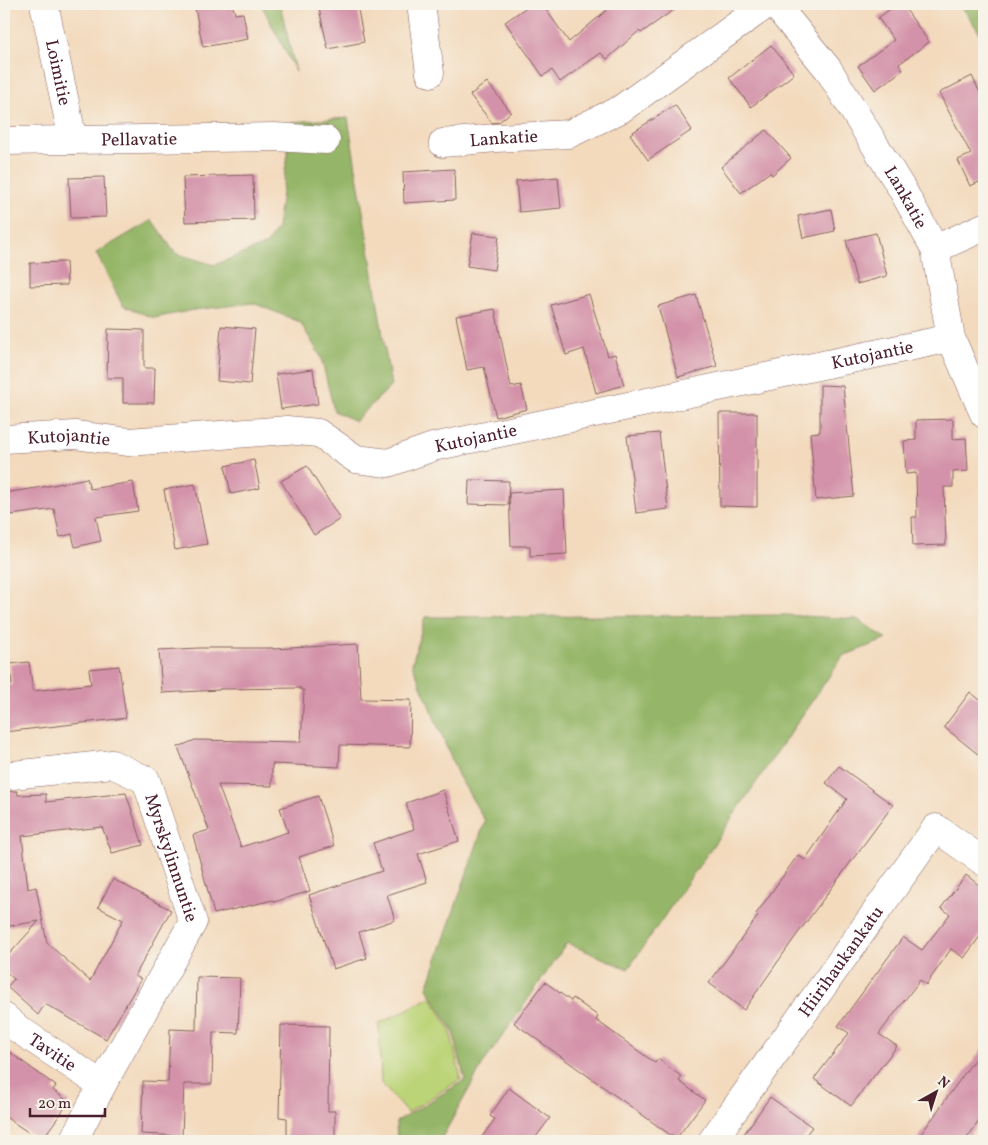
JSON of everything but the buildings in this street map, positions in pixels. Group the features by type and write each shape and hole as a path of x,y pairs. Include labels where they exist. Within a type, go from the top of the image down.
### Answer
{"street":[{"name":"Loimitie","path":"44,4 73,140"},
{"path":"420,4 430,73"},
{"name":"Lankatie","path":"443,143 570,134 621,109 767,4"},
{"name":"Lankatie","path":"775,4 828,69 902,189 935,249 951,338 984,414"},
{"name":"Pellavatie","path":"4,141 274,137 326,140"},
{"path":"935,249 984,227"},
{"name":"Kutojantie","path":"4,439 75,435 129,442 287,430 318,433 356,459 388,463 433,447 951,338"},
{"name":"Myrskylinnuntie","path":"4,776 112,764 146,780 193,922 73,1141"},
{"name":"Hiirihaukankatu","path":"712,1141 936,828 984,862"},
{"name":"Tavitie","path":"4,1017 18,1029 102,1085"}],"green space":[{"path":"261,4 280,4 296,72"},
{"path":"960,4 984,4 984,39"},
{"path":"348,118 391,386 355,421 334,411 321,357 300,322 253,303 194,310 154,318 123,306 96,253 152,220 175,253 214,265 267,244 277,228 292,122"},
{"path":"785,615 857,619 887,639 843,656 628,969 567,943 483,1064 440,1141 397,1141 396,1122 465,1080 453,1031 427,988 485,821 458,775 412,664 425,617"},
{"path":"431,997 450,1030 461,1079 407,1113 381,1083 379,1024"}]}
